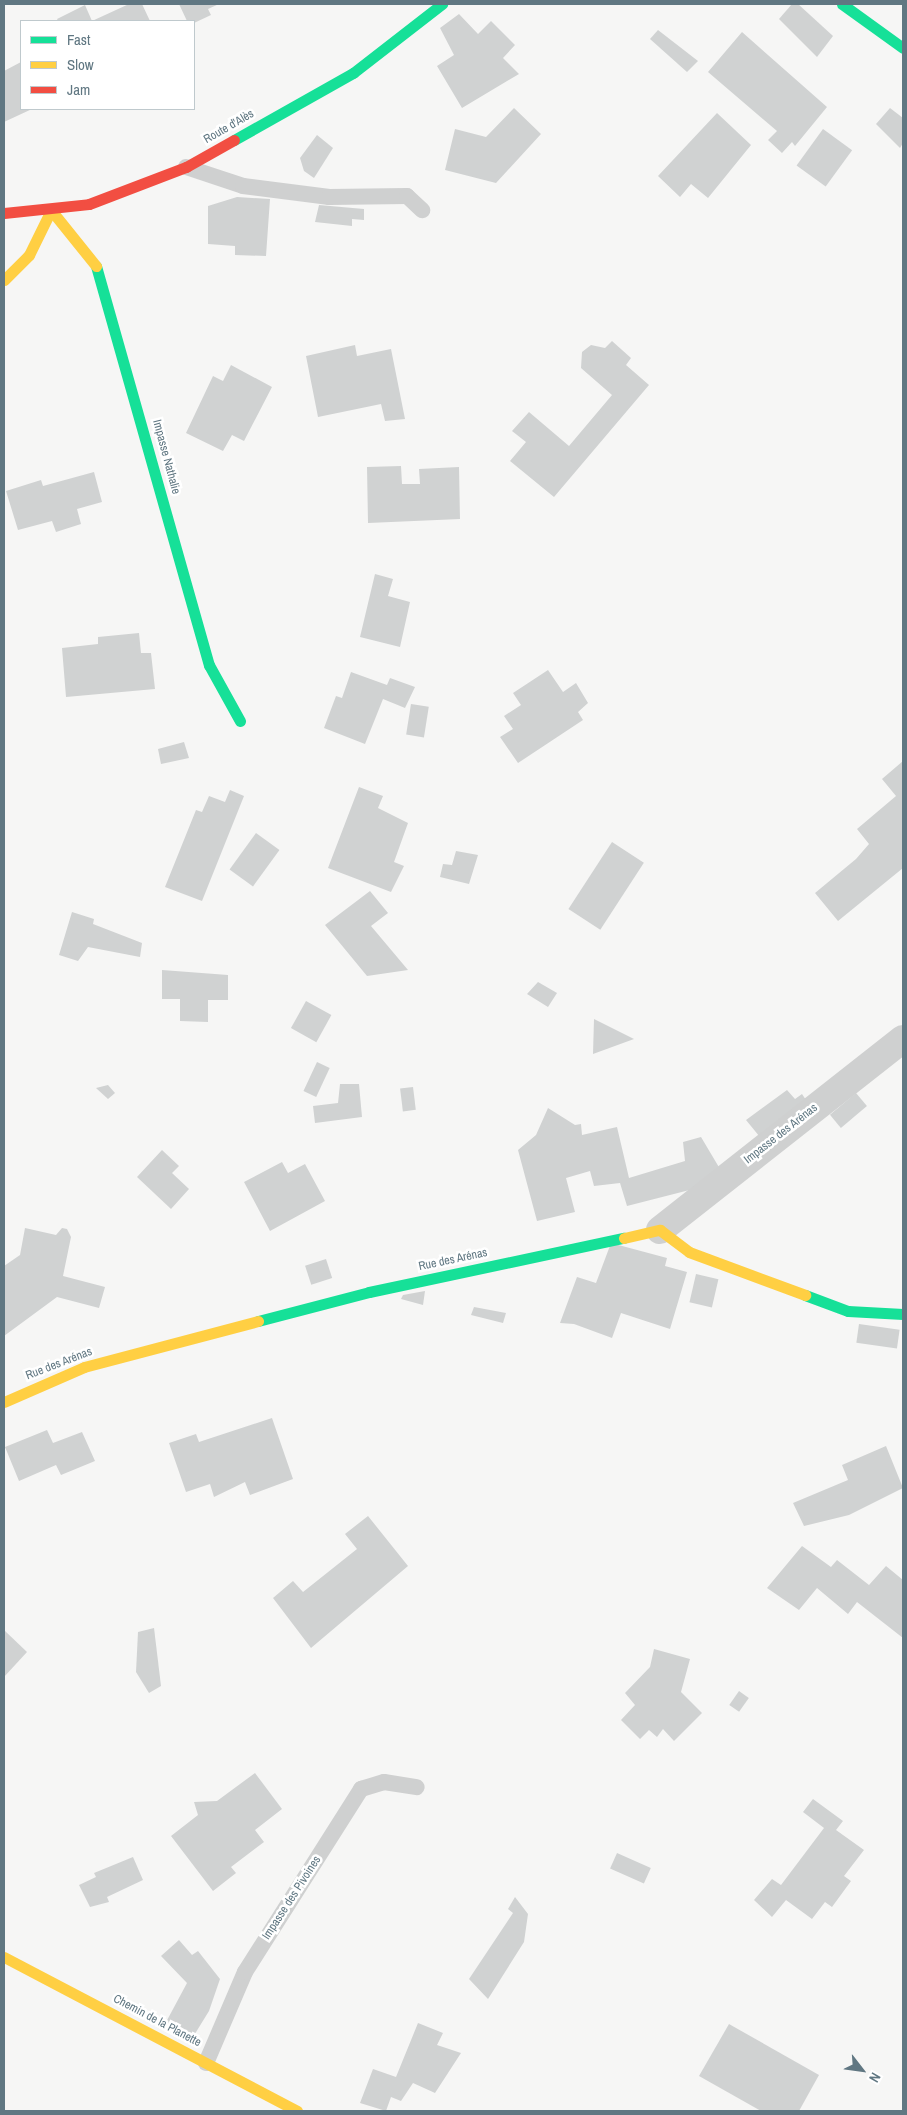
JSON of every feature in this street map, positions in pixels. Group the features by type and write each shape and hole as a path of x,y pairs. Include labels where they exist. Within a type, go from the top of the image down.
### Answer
{"street":[{"name":"Route d'Alès","path":"4,213 51,210 89,204 186,167 353,72 442,4"},
{"path":"842,4 903,48"},
{"path":"4,280 29,255 51,210"},
{"name":"Impasse Nathalie","path":"51,210 97,268 210,664 240,720"},
{"name":"Impasse des Arénas","path":"660,1230 903,1039"},
{"path":"660,1230 689,1252 848,1312 903,1314"},
{"name":"Rue des Arénas","path":"4,1402 84,1367 369,1292 660,1230"},
{"name":"Chemin de la Planette","path":"4,1957 206,2063 287,2109"}],"lane":[{"path":"186,167 243,186 329,198 407,196 422,210"},
{"name":"Impasse des Pivoines","path":"206,2063 245,1972 361,1789 384,1782 417,1787"}],"building":[{"path":"129,4 142,4 150,20 94,20"},
{"path":"179,4 219,4 208,9 211,15 195,23 195,20 187,20"},
{"path":"792,4 798,4 833,36 817,57 779,19"},
{"path":"85,5 92,20 58,20 57,19"},
{"path":"459,14 478,34 491,21 515,45 503,58 519,74 462,108 437,66 454,55 440,28"},
{"path":"658,30 698,61 687,72 650,39"},
{"path":"742,32 827,107 795,146 792,142 782,153 768,140 777,131 708,72"},
{"path":"20,63 20,110 30,110 4,122 4,71"},
{"path":"514,108 541,134 496,183 445,170 455,129 486,137"},
{"path":"890,108 903,118 903,143 900,148 876,124"},
{"path":"717,113 751,145 708,198 691,184 680,197 658,176"},
{"path":"823,129 852,150 826,187 797,165"},
{"path":"317,135 333,148 314,178 304,171 300,158"},
{"path":"237,197 270,199 266,256 235,255 235,246 208,244 208,206"},
{"path":"319,205 364,209 364,220 352,219 352,226 315,222"},
{"path":"612,341 631,358 626,365 649,385 554,497 510,461 526,442 512,431 529,412 569,446 612,395 581,368 582,352 591,345 605,348"},
{"path":"355,345 357,356 391,349 405,419 385,421 381,404 318,417 306,356"},
{"path":"231,365 272,387 244,441 232,435 223,451 186,433 213,376 223,381"},
{"path":"401,466 402,484 420,484 419,469 459,467 460,519 368,523 367,467"},
{"path":"94,472 102,502 77,509 81,524 56,532 52,521 18,530 6,491 41,480 43,486"},
{"path":"375,574 393,579 388,596 410,602 400,647 360,637"},
{"path":"139,633 141,653 151,653 155,689 66,697 62,648 98,644 98,637"},
{"path":"548,670 563,692 576,683 588,703 578,712 583,720 518,763 500,737 513,729 504,716 521,705 513,693"},
{"path":"351,672 387,685 390,678 415,687 405,708 383,699 365,744 324,728 336,696 342,698"},
{"path":"411,704 429,707 424,737 406,735"},
{"path":"184,742 189,758 161,764 158,749"},
{"path":"903,761 903,868 838,921 815,893 856,859 869,844 857,829 896,796 882,779"},
{"path":"359,787 383,796 378,808 408,823 394,862 404,866 391,892 328,868"},
{"path":"230,790 244,796 202,901 165,887 196,810 202,812 209,796 225,802"},
{"path":"256,833 279,850 253,886 230,869"},
{"path":"612,842 644,863 600,930 568,909"},
{"path":"456,851 478,855 469,884 440,877 443,864 452,865"},
{"path":"370,891 388,913 371,926 408,970 367,976 325,925"},
{"path":"72,912 94,919 93,924 142,943 140,957 88,947 78,961 59,955"},
{"path":"162,970 228,975 228,1000 208,1000 208,1022 180,1021 180,999 162,999"},
{"path":"538,982 557,993 548,1007 527,994"},
{"path":"306,1001 331,1015 316,1042 291,1028"},
{"path":"594,1019 634,1039 593,1054"},
{"path":"317,1062 330,1068 316,1097 303,1091"},
{"path":"340,1084 359,1084 362,1117 315,1123 313,1106 338,1103"},
{"path":"108,1085 115,1093 108,1099 96,1088"},
{"path":"413,1087 416,1110 403,1111 400,1089"},
{"path":"787,1090 795,1099 802,1094 810,1106 764,1142 746,1120"},
{"path":"856,1093 867,1106 841,1128 830,1115"},
{"path":"548,1108 575,1125 581,1124 582,1135 617,1127 629,1178 685,1161 683,1142 701,1137 723,1174 713,1184 627,1206 620,1183 594,1186 590,1171 566,1178 575,1212 537,1221 518,1150 536,1135"},
{"path":"162,1150 179,1166 172,1173 189,1189 171,1209 137,1177"},
{"path":"282,1162 288,1173 305,1164 325,1201 270,1231 244,1182"},
{"path":"25,1228 56,1235 62,1228 67,1229 71,1237 63,1276 105,1287 99,1308 57,1297 4,1336 4,1266 20,1255"},
{"path":"611,1243 667,1258 665,1266 687,1272 670,1329 621,1313 612,1338 574,1324 560,1323 577,1277 596,1283"},
{"path":"326,1259 332,1278 311,1285 305,1266"},
{"path":"696,1274 718,1279 712,1307 689,1302"},
{"path":"425,1291 423,1305 401,1299 403,1295"},
{"path":"474,1307 506,1313 503,1323 471,1315"},
{"path":"859,1324 900,1330 897,1349 856,1343"},
{"path":"272,1418 293,1479 250,1495 245,1482 214,1497 210,1484 186,1492 169,1443 196,1434 199,1442"},
{"path":"47,1430 53,1443 82,1432 95,1461 61,1475 56,1465 19,1481 5,1447"},
{"path":"886,1446 903,1488 849,1515 804,1526 793,1503 848,1480 842,1465"},
{"path":"368,1516 408,1566 311,1648 273,1598 293,1581 303,1592 357,1549 345,1534"},
{"path":"802,1546 831,1567 837,1560 869,1585 886,1566 903,1580 903,1638 857,1602 848,1614 817,1588 799,1610 767,1588"},
{"path":"154,1628 161,1686 149,1693 136,1672 138,1632"},
{"path":"4,1630 27,1652 4,1677"},
{"path":"654,1649 690,1659 681,1692 702,1713 674,1741 663,1729 657,1737 649,1730 640,1739 621,1720 635,1705 625,1693 650,1667"},
{"path":"739,1691 749,1698 739,1712 729,1705"},
{"path":"255,1773 282,1809 255,1830 264,1842 231,1867 236,1873 213,1891 171,1836 198,1815 194,1802 217,1801"},
{"path":"813,1799 843,1821 836,1830 864,1850 844,1876 851,1881 832,1907 825,1902 812,1919 786,1900 772,1917 754,1900 772,1879 781,1885 824,1828 803,1812"},
{"path":"617,1853 651,1868 644,1884 610,1869"},
{"path":"133,1857 143,1880 107,1897 109,1902 90,1907 79,1885 96,1877 94,1873"},
{"path":"515,1897 528,1914 524,1942 488,1999 469,1979 513,1913 508,1909"},
{"path":"179,1940 192,1955 198,1951 220,1979 209,2011 193,2037 165,2024 187,1983 161,1956"},
{"path":"418,2023 443,2033 437,2045 461,2053 435,2093 413,2083 401,2101 391,2097 386,2111 360,2103 373,2069 396,2077"},
{"path":"729,2024 819,2075 799,2111 761,2111 699,2076"}],"traffic: fast":[{"path":"234,140 353,73 442,4"},
{"path":"842,4 903,48"},
{"path":"96,266 209,665 240,721"},
{"path":"258,1321 369,1292 624,1238"},
{"path":"805,1295 848,1311 903,1314"}],"traffic: slow":[{"path":"4,280 29,255 51,210 96,266"},
{"path":"624,1238 660,1230 689,1252 805,1295"},
{"path":"4,1402 84,1367 258,1321"},
{"path":"4,1957 297,2111"}],"traffic: jam":[{"path":"4,213 89,204 186,167 234,140"}]}
